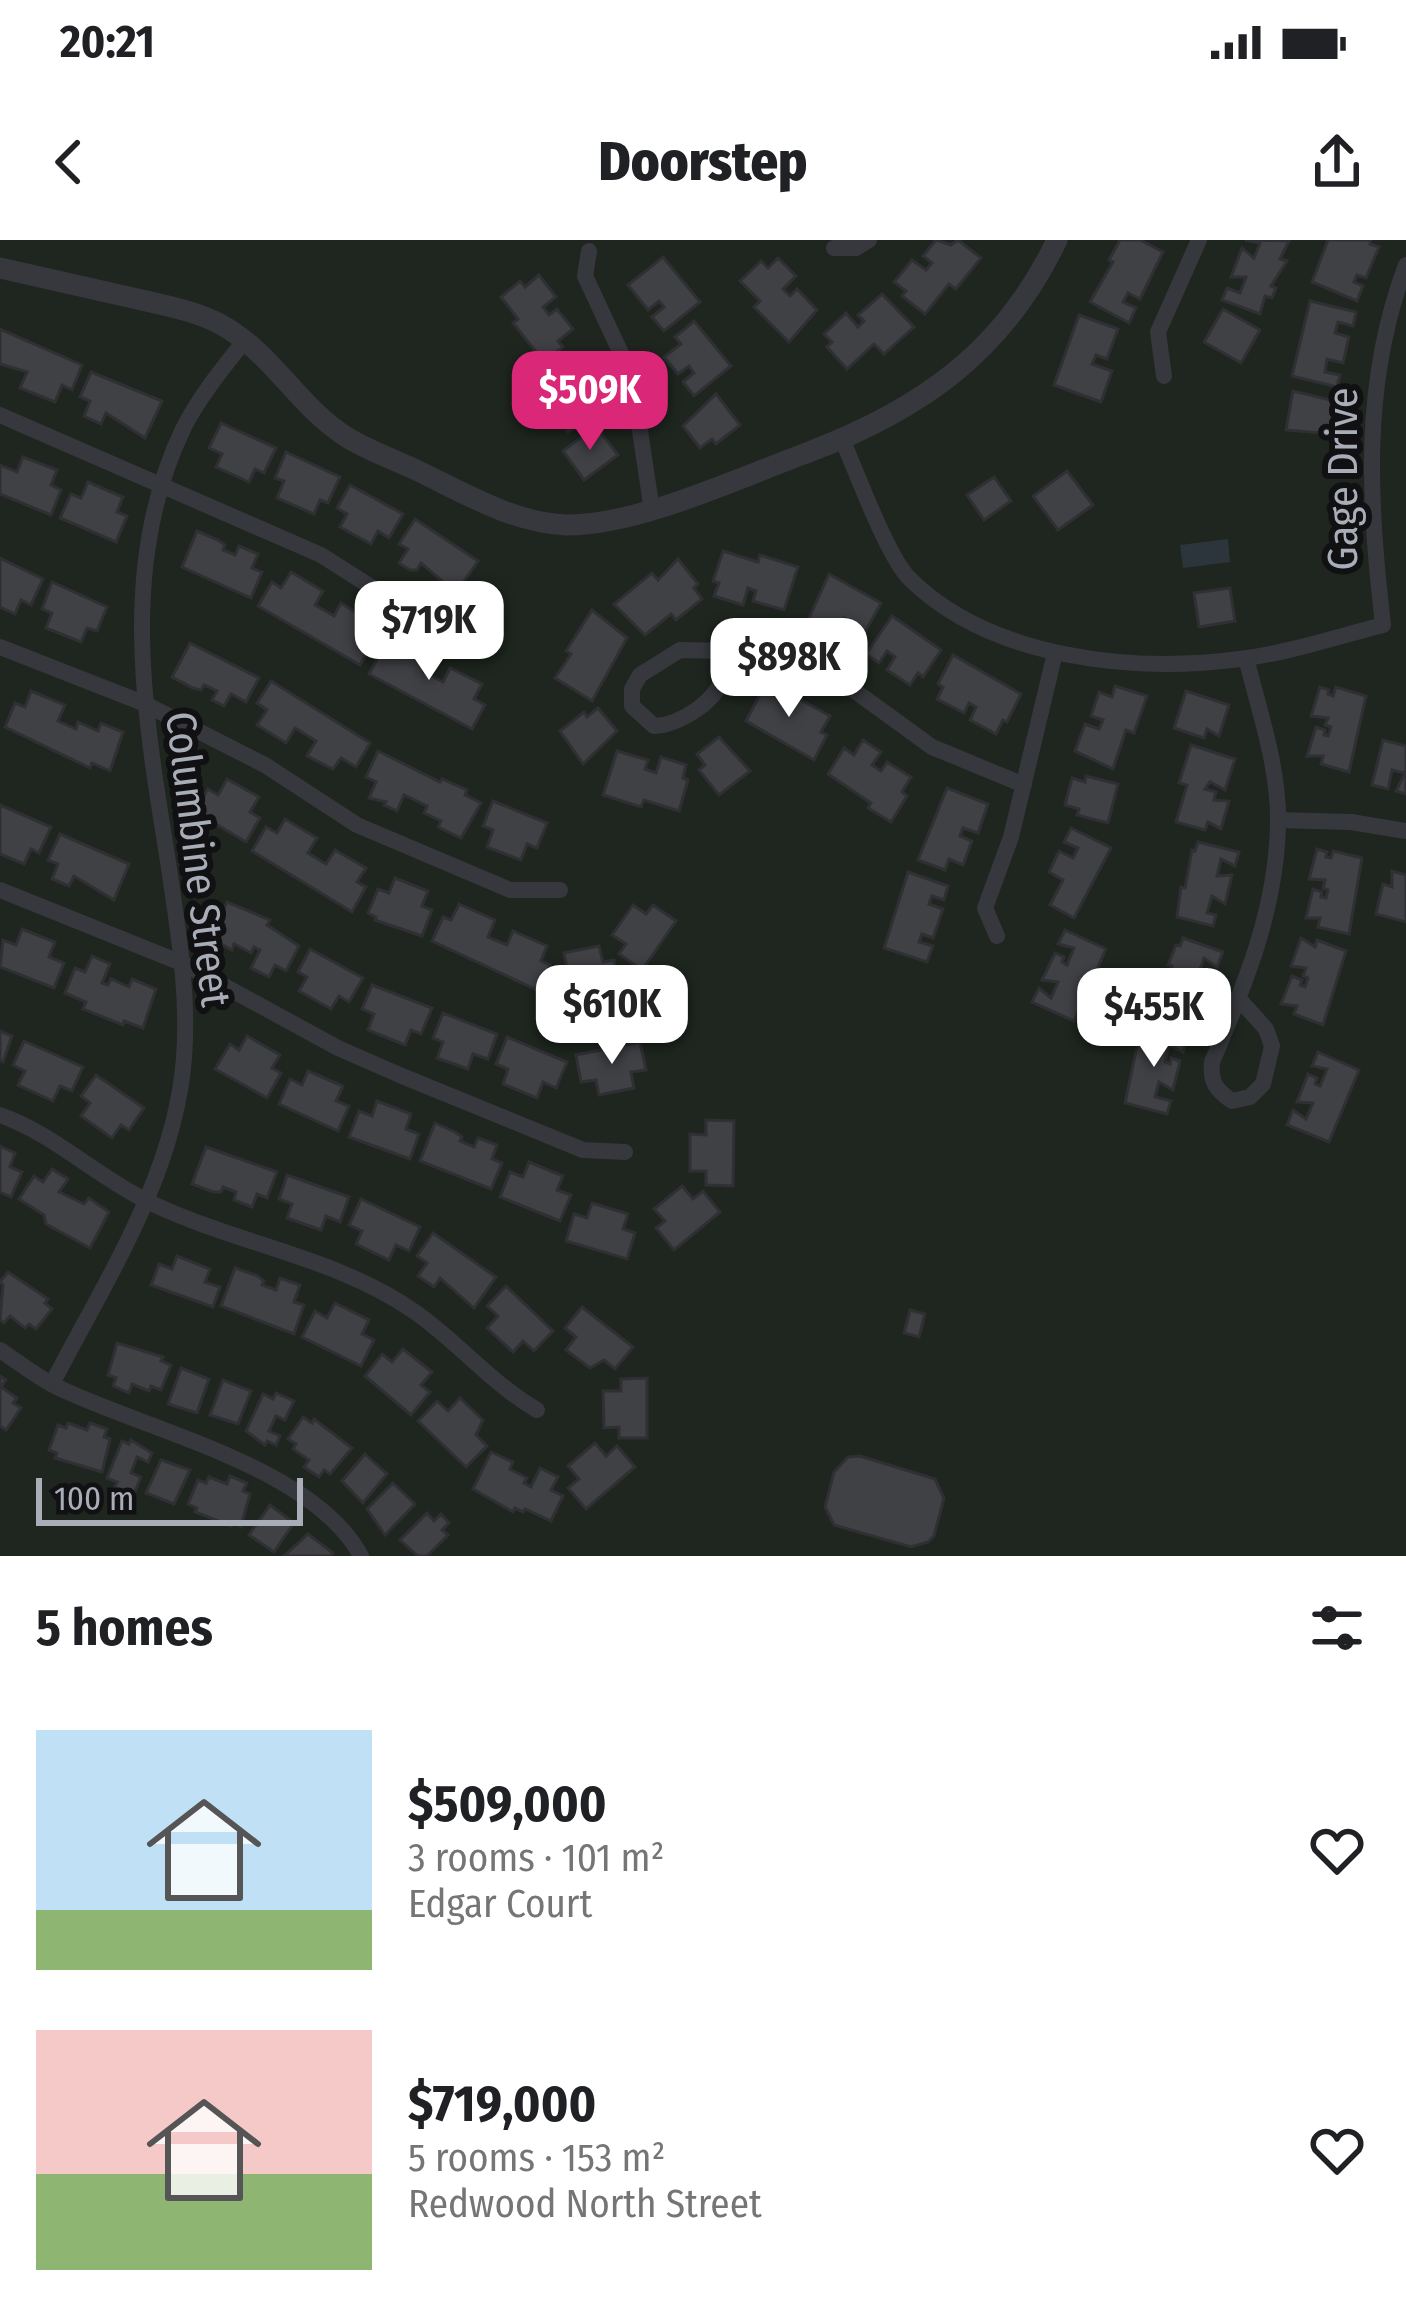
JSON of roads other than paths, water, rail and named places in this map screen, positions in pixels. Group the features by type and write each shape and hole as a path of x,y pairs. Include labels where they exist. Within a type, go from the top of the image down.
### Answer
{"street":[{"path":"834,248 856,248 868,240"},
{"path":"0,268 218,322 245,340 311,409 348,438 524,519 568,525 652,511 842,439 944,383 982,351 1018,310 1057,240"},
{"path":"1164,376 1158,332 1199,240"},
{"path":"589,251 586,276 632,377 652,511"},
{"name":"Gage Drive","path":"1246,658 1383,625 1371,515 1370,442 1376,375 1406,265"},
{"name":"Columbine Street","path":"52,1384 147,1202 171,1133 184,1058 184,964 143,703 140,597 162,483 184,428 245,340"},
{"path":"0,415 321,555 420,618 483,637"},
{"path":"842,439 907,576 937,601 1001,636 1055,653 1179,665 1246,658 1265,734 1278,820 1268,908 1252,968 1212,1062 1210,1078 1218,1092 1232,1101 1250,1097 1263,1084 1272,1046 1266,1030 1239,999"},
{"path":"722,651 725,671 709,700 668,725 654,726 632,706 632,689 640,675 680,650 722,651 749,643 793,654 836,678 932,747 1024,785"},
{"path":"0,647 143,703 265,765 356,824 510,890 560,890"},
{"path":"997,936 985,908 1011,837 1055,653"},
{"path":"1278,820 1351,822 1406,831"},
{"path":"0,890 184,964 338,1048 402,1076 583,1150 625,1152"},
{"path":"0,1115 61,1144 147,1202 373,1287 416,1312 537,1410"},
{"path":"0,1350 52,1384 304,1494 334,1519 361,1556"}]}
